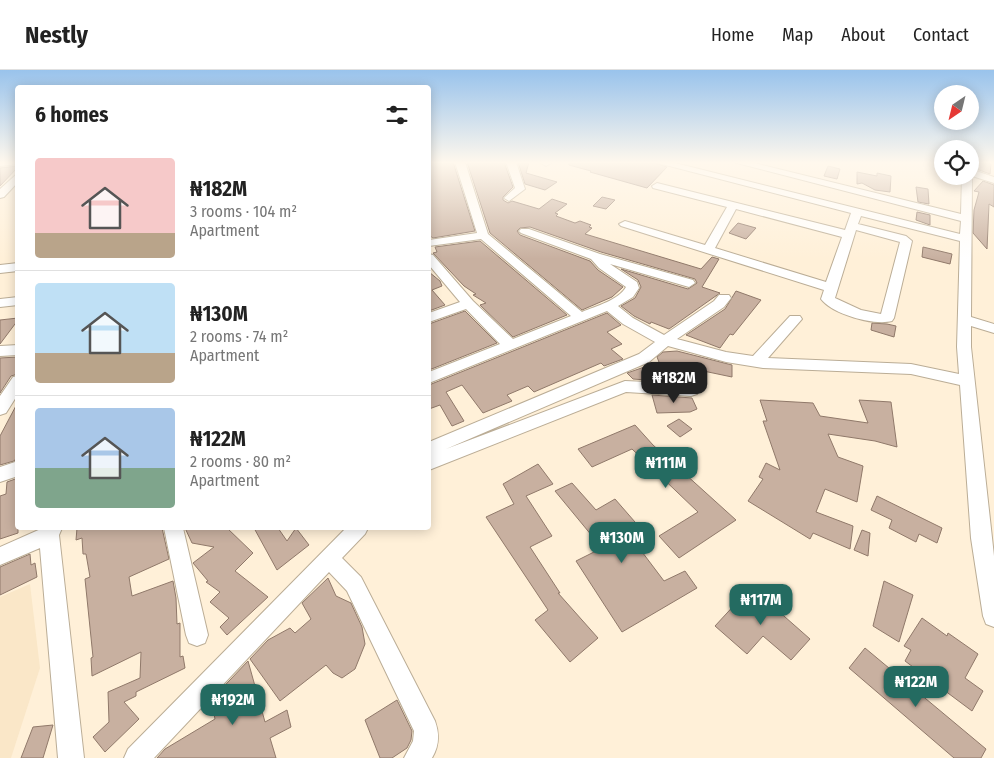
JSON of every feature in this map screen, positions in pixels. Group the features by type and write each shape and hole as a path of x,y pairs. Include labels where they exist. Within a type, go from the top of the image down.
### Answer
{"street":[{"path":"470,194 483,235 581,318"},
{"path":"509,198 514,194"},
{"path":"688,194 733,206 850,231 902,238 906,241 888,318 878,318 834,305 828,299 850,231 857,212"},
{"path":"786,194 966,239"},
{"path":"871,194 967,217"},
{"path":"878,194 967,217"},
{"path":"967,194 964,347 981,538 994,616"},
{"path":"708,250 733,206"},
{"path":"625,224 831,288"},
{"path":"525,231 595,256 689,283"},
{"path":"431,243 483,235"},
{"path":"431,377 581,318 609,306 628,294 633,288 632,285 603,265 595,256"},
{"path":"431,260 468,304 511,346"},
{"path":"0,269 15,267"},
{"path":"431,448 644,358 665,341 719,304 724,298"},
{"path":"0,303 15,301"},
{"path":"431,317 468,304"},
{"path":"609,306 628,321 665,341 726,358 756,362 911,369 967,388"},
{"path":"756,362 795,319"},
{"path":"964,319 994,329"},
{"path":"0,352 15,350"},
{"path":"0,410 15,385"},
{"path":"431,463 625,386 691,390"},
{"path":"0,475 15,469"},
{"path":"173,530 197,635"},
{"path":"136,758 356,530"},
{"path":"0,556 50,531 71,758"},
{"path":"329,558 354,584 426,730 426,744 417,758"}],"shaded area":[{"path":"30,584 40,668 11,758 0,758 0,597"}],"building":[{"path":"431,194 463,194 475,231 433,238 431,237"},
{"path":"477,194 506,194 503,200 508,203 512,201 539,209 552,199 567,204 555,213 558,214 556,216 575,223 580,221 591,225 589,227 592,228 585,234 701,269 712,257 719,259 702,287 720,293 669,329 651,322 650,324 634,316 621,306 635,298 641,287 638,280 621,269 688,289 697,283 695,279 601,252 530,227 520,228 517,231 520,235 590,261 598,270 623,287 612,297 582,310 490,233"},
{"path":"917,194 928,194 929,204 918,202"},
{"path":"978,194 994,194 994,207 989,204 987,249 973,233 974,210"},
{"path":"602,197 615,200 606,209 593,206"},
{"path":"917,212 930,215 930,225 916,220"},
{"path":"738,223 756,228 746,239 729,233"},
{"path":"480,241 567,315 513,337 480,305 486,303 473,295 476,294 464,286 433,253 437,252 435,247"},
{"path":"923,247 952,254 950,264 922,257"},
{"path":"431,274 440,281 442,286 432,290 445,305 431,310"},
{"path":"736,291 761,300 720,348 686,335 725,309"},
{"path":"465,311 497,343 431,369 431,323"},
{"path":"607,313 621,325 607,332 622,344 611,349 623,359 604,366 601,363 534,392 528,386 507,395 512,401 483,413 462,385 446,392 464,421 452,426 440,405 431,408 431,384"},
{"path":"15,318 15,324 0,344 0,320"},
{"path":"872,323 896,326 894,337 871,330"},
{"path":"677,351 732,365 732,377 670,364 675,375 658,376 659,381 633,379 627,373 659,362 657,357 663,352"},
{"path":"15,357 15,375 11,376 0,393 0,358"},
{"path":"652,395 692,398 697,409 690,412 657,413"},
{"path":"760,400 813,403 820,416 868,423 859,400 891,402 897,447 875,441 828,434 838,457 863,466 857,502 825,489 816,512 853,526 850,549 813,533 810,539 748,501 763,479 759,477 766,463 780,470 763,421 767,421"},
{"path":"15,408 15,460 0,465 0,436"},
{"path":"679,419 692,429 680,437 667,426"},
{"path":"635,425 653,445 736,520 679,558 659,536 698,512 632,449 592,467 578,449"},
{"path":"538,464 553,484 526,496 552,536 530,547 560,593 558,593 598,638 570,662 535,620 548,610 486,517 514,504 503,484"},
{"path":"15,479 15,530 18,530 18,533 0,539 0,496 6,494 7,482"},
{"path":"572,483 596,510 615,499 635,522 624,528 664,581 685,571 697,588 622,632 576,561 602,548 555,491"},
{"path":"877,496 942,528 937,543 919,534 916,542 889,528 892,520 871,510"},
{"path":"77,530 162,530 169,559 129,577 132,596 173,581 177,624 180,623 180,657 183,656 185,668 136,692 136,696 124,702 139,719 105,752 93,737 109,722 108,692 140,678 141,652 92,676 91,658 93,657 85,579 90,577 86,554 83,554 82,538 76,540"},
{"path":"186,530 229,530 253,553 235,571 268,597 227,635 220,627 229,618 210,602 220,592 206,582 208,581 193,563 214,547 192,543"},
{"path":"255,530 279,530 287,541 295,530 298,530 309,545 277,570"},
{"path":"862,530 870,533 868,556 854,550"},
{"path":"30,554 31,565 35,563 37,577 0,595 0,567"},
{"path":"328,578 336,596 351,603 362,627 365,644 355,669 342,678 333,673 326,665 280,701 250,659 268,640 290,628 295,633 311,619 302,603"},
{"path":"884,581 913,595 899,642 873,626"},
{"path":"751,587 810,639 791,660 763,636 747,654 715,626"},
{"path":"922,618 947,636 948,633 978,654 965,678 983,691 972,711 905,661 911,650 904,646"},
{"path":"865,648 986,749 981,758 954,758 849,668"},
{"path":"248,661 265,722 287,710 291,727 270,738 276,758 157,758 165,749 215,719 211,700"},
{"path":"397,700 412,731 411,740 407,748 392,758 380,758 365,720"},
{"path":"53,725 43,758 21,758 33,727"}]}
